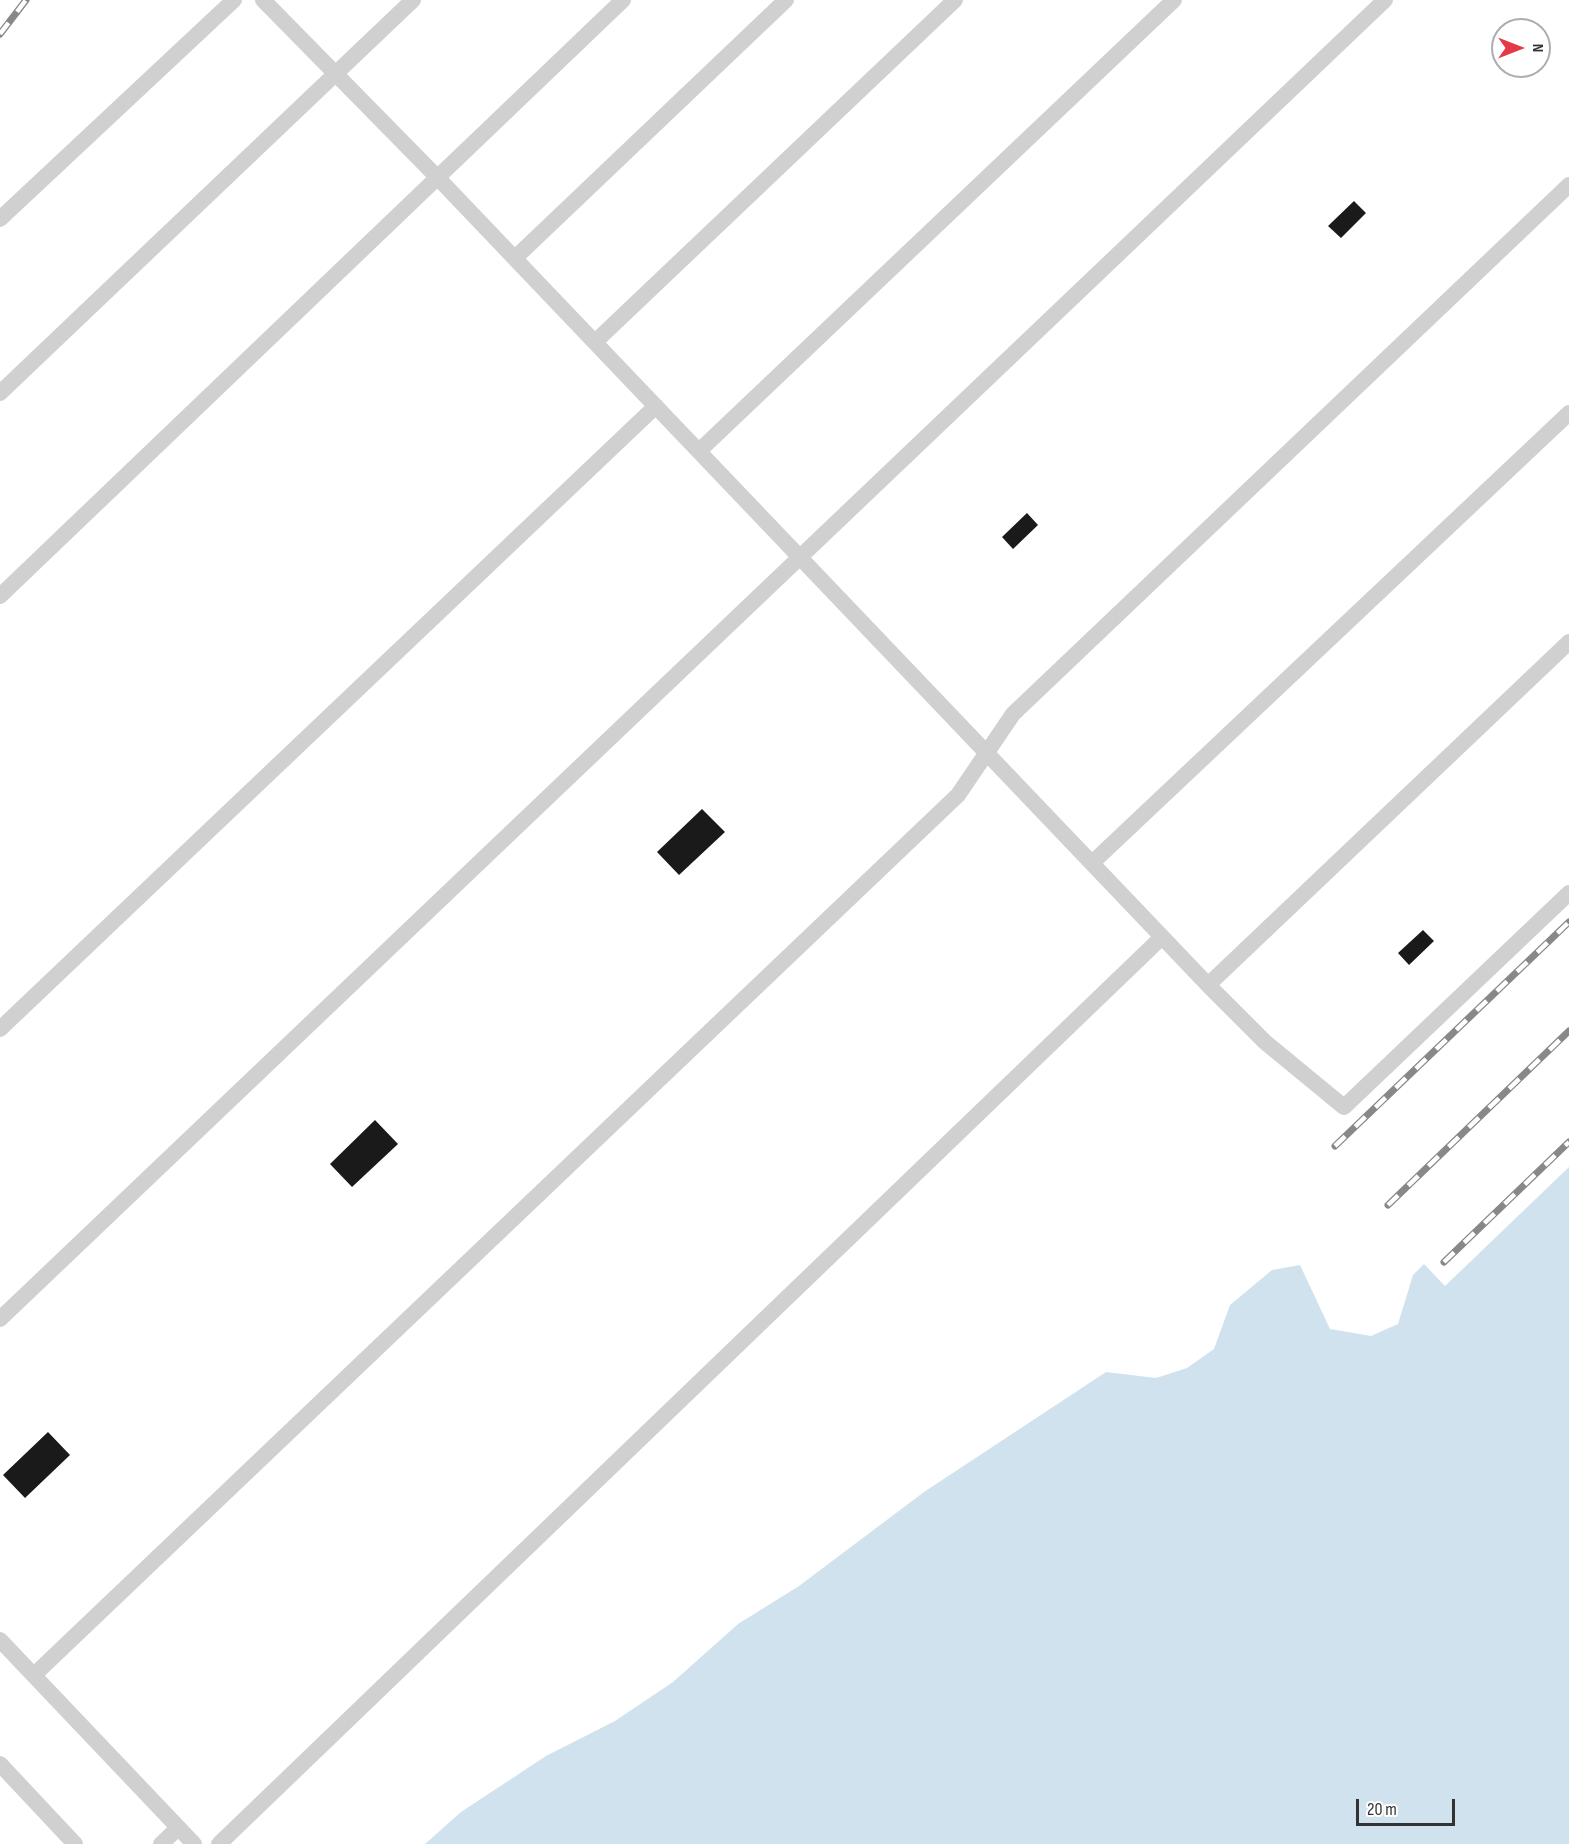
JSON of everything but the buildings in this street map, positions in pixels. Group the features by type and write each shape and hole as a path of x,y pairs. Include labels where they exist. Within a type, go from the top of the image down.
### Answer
{"lane":[{"path":"0,219 234,0"},
{"path":"263,0 515,258 1208,985 1265,1042 1344,1107 1569,893"},
{"path":"0,393 413,0"},
{"path":"0,597 623,0"},
{"path":"515,258 786,0"},
{"path":"595,342 955,0"},
{"path":"699,451 1174,0"},
{"path":"0,1319 1385,0"},
{"path":"33,1675 958,795 1013,714 1569,185"},
{"path":"0,1029 656,406"},
{"path":"1092,863 1569,413"},
{"path":"1208,985 1569,642"},
{"path":"219,1844 1162,937"},
{"path":"0,1640 194,1844"},
{"path":"0,1764 75,1844"},
{"path":"161,1844 178,1828"}],"water":[{"path":"1569,1167 1569,1844 425,1844 461,1812 546,1756 615,1721 673,1682 738,1624 799,1586 924,1492 1106,1372 1156,1378 1187,1368 1214,1349 1230,1305 1272,1270 1300,1265 1330,1329 1371,1336 1398,1324 1413,1275 1424,1264 1445,1286"}],"railway":[{"path":"0,34 26,0"},
{"path":"1335,1146 1569,922"},
{"path":"1388,1205 1569,1031"},
{"path":"1444,1262 1569,1142"}]}
